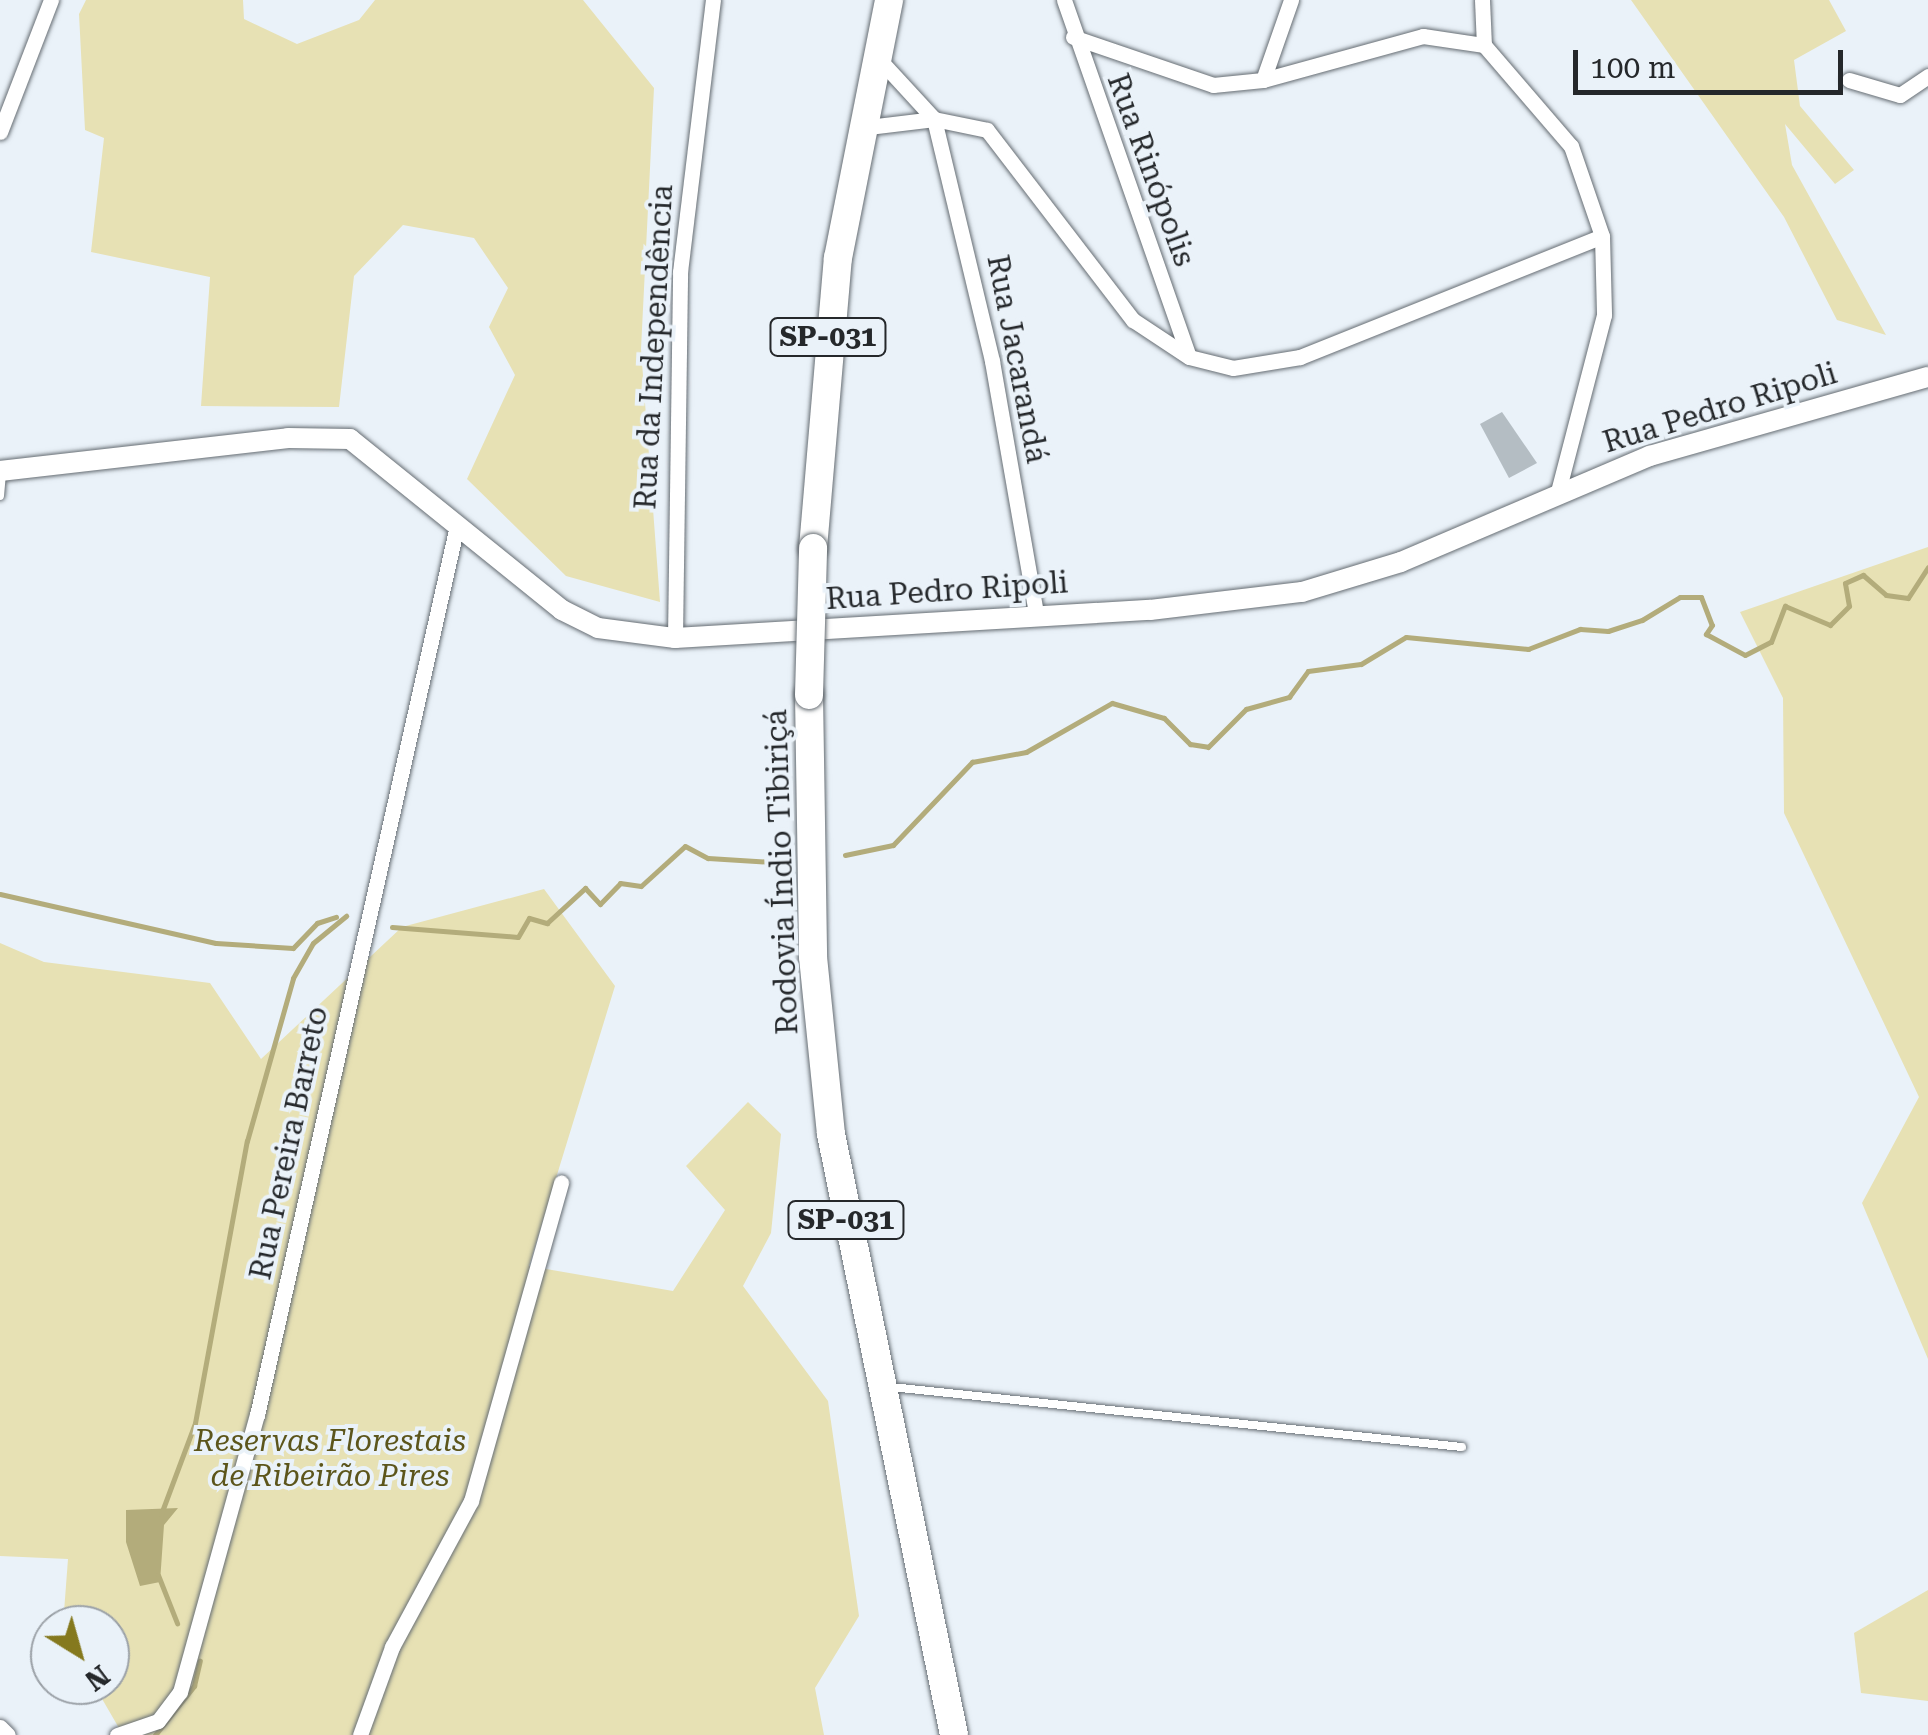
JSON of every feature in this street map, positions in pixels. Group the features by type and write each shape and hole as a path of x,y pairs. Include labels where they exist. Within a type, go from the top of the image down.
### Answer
{"highway":[{"name":"Rodovia Índio Tibiriçá","path":"889,0 860,128 826,351 813,548 809,696 820,1048 882,1386 954,1735"}],"street":[{"path":"0,132 50,0"},
{"name":"Rua da Independência","path":"674,638 680,272 713,0"},
{"name":"Rua Rinópolis","path":"1064,0 1073,36 1190,357"},
{"path":"1263,80 1291,0"},
{"path":"1482,0 1484,45 1571,146 1602,236 1604,315 1557,494"},
{"path":"1073,36 1194,82 1263,80 1424,36 1484,45"},
{"path":"876,55 934,119"},
{"path":"1850,80 1900,95 1928,76"},
{"path":"860,128 934,119 973,123 996,138 1133,320 1190,357 1234,368 1300,358 1602,236"},
{"name":"Rua Jacarandá","path":"934,119 989,344 1036,612"},
{"name":"Rua Pedro Ripoli","path":"1,472 331,436 367,447 562,610 598,628 674,638 1302,592 1402,562 1557,494 1716,434 1928,377"},
{"name":"Rua Pereira Barreto","path":"117,1735 158,1721 180,1692 257,1415 457,524"},
{"path":"360,1735 380,1671 471,1502 561,1182"},
{"path":"0,1727 8,1735"}],"lane":[{"path":"0,496 1,472"},
{"path":"882,1386 1462,1448"}],"green space":[{"path":"86,0 243,0 244,19 297,44 359,20 375,0 583,0 654,88 641,349 660,602 566,576 467,479 515,375 489,327 508,288 474,238 403,225 354,276 339,407 201,406 210,277 91,252 104,138 85,130 79,14"},
{"path":"1631,0 1829,0 1846,31 1794,60 1800,106 1854,170 1835,184 1785,124 1792,165 1886,335 1837,320 1784,217"},
{"path":"1928,547 1928,1359 1862,1203 1919,1097 1784,813 1783,698 1740,612"},
{"name":"Reservas Florestais de Ribeirão Pires","path":"544,889 615,986 529,1266 673,1291 725,1210 686,1166 748,1102 781,1134 771,1233 743,1286 828,1401 859,1616 815,1688 824,1735 123,1735 106,1705 130,1705 130,1605 65,1605 68,1559 0,1556 0,943 44,962 210,983 261,1059 402,927"},
{"path":"1928,1590 1928,1701 1861,1693 1854,1633"}],"shaded area":[{"path":"178,1508 164,1525 160,1582 140,1586 126,1542 126,1510"}],"building":[{"path":"1502,412 1537,463 1509,478 1480,424"}],"waterway":[{"path":"845,855 893,845 972,762 1026,752 1112,703 1164,718 1190,744 1208,747 1246,709 1289,697 1308,671 1361,664 1406,637 1528,649 1580,629 1608,631 1642,620 1680,597 1701,597 1712,625 1706,634 1745,655 1771,642 1785,606 1830,625 1849,606 1845,583 1863,575 1886,595 1908,598 1928,567"},
{"path":"392,927 518,937 529,918 547,923 585,888 600,904 620,883 641,886 685,846 708,858 771,862"},
{"path":"0,894 216,943 293,948 317,923 336,917"},
{"path":"161,1514 195,1423 247,1141 293,978 313,943 346,916"},
{"path":"158,1575 177,1623"},
{"path":"155,1735 194,1686 200,1661"}]}
